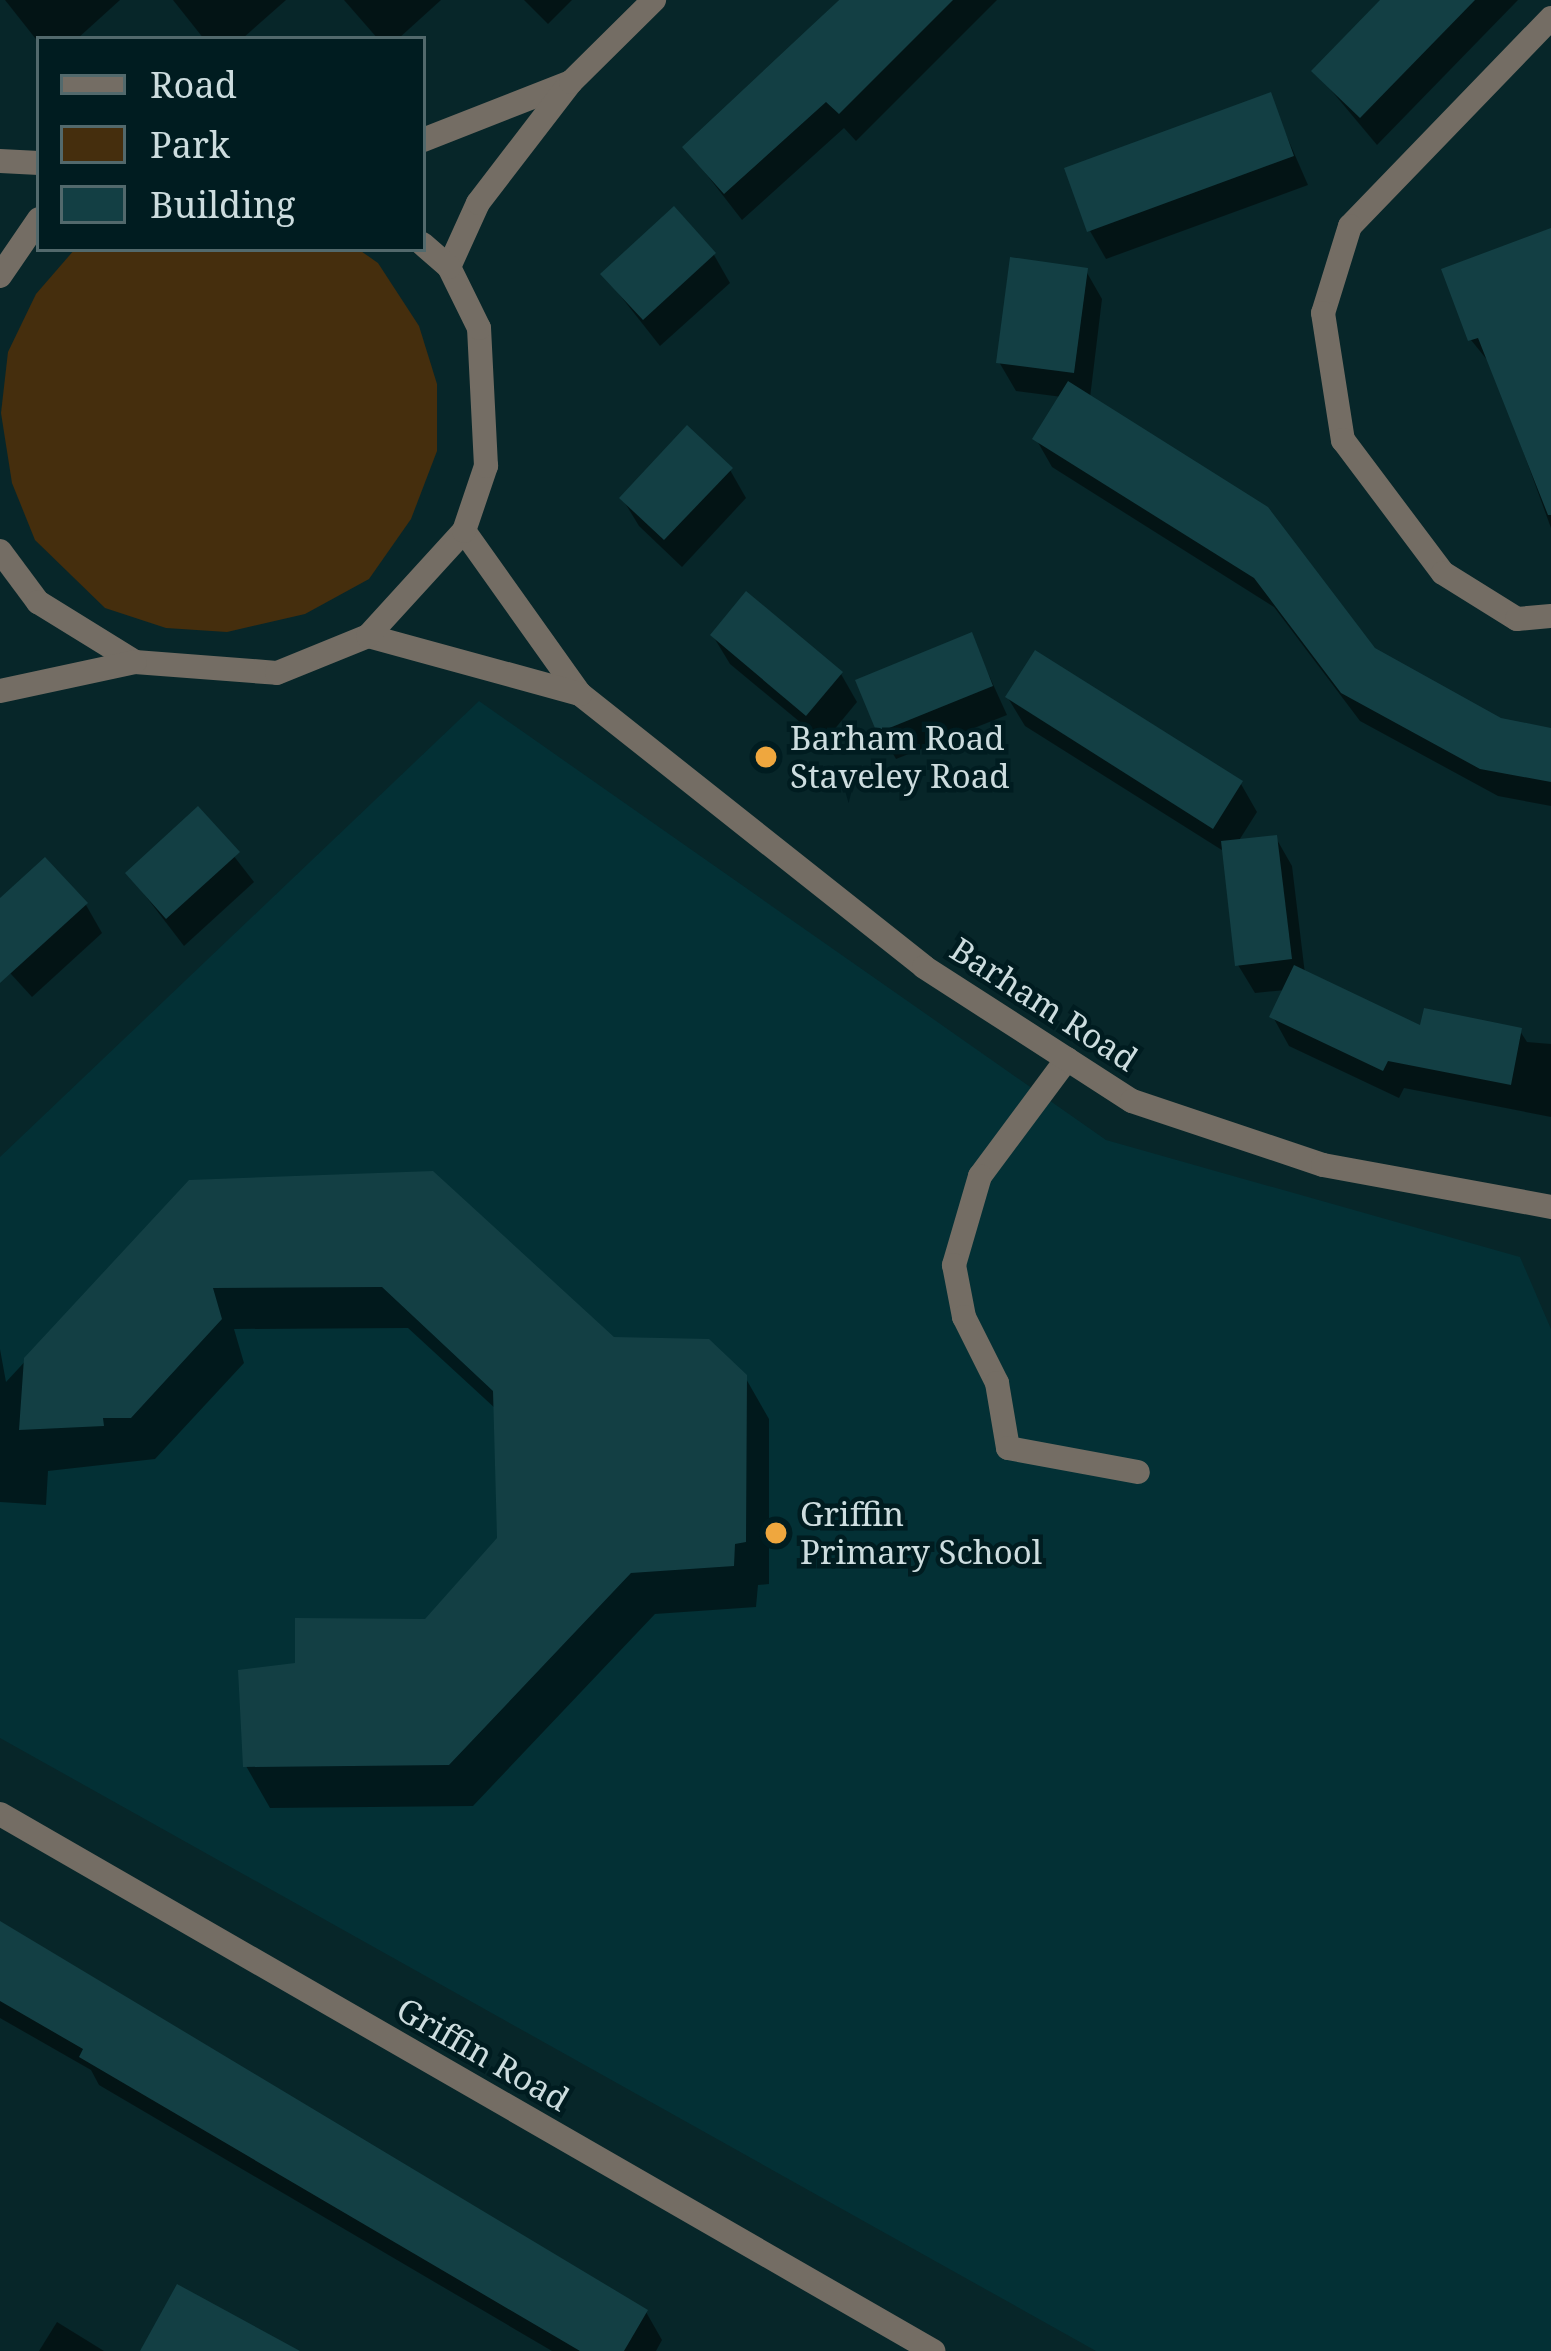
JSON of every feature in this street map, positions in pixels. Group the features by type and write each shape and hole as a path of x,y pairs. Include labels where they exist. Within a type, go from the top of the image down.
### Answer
{"street":[{"path":"449,267 478,203 571,82 655,0"},
{"path":"1551,19 1350,226 1323,313 1342,440 1443,573 1517,619 1551,616"},
{"path":"426,139 571,82"},
{"path":"0,161 36,163"},
{"path":"0,276 36,223"},
{"path":"0,692 135,662 277,673 368,636 464,531 486,466 479,328 449,267 426,247"},
{"name":"Barham Road","path":"464,531 580,694 924,967 1132,1101 1323,1165 1551,1207"},
{"path":"0,550 38,602 135,662"},
{"name":"Barham Road","path":"368,636 580,694"},
{"path":"1067,1059 980,1176 954,1265 964,1317 998,1383 1008,1448 1138,1472"},
{"name":"Griffin Road","path":"0,1814 933,2351"}],"shaded area":[{"name":"Griffin Primary School","path":"479,701 1106,1140 1520,1257 1551,1329 1551,2351 1096,2351 0,1738 0,1157"}],"green space":[{"path":"72,252 362,252 378,263 419,326 437,384 437,451 411,519 369,579 305,614 227,632 166,628 105,608 35,540 12,483 1,413 8,352 36,294"}],"building":[{"path":"839,0 953,0 839,114 826,102 724,194 682,147"},
{"path":"1380,0 1475,0 1360,118 1311,71"},
{"path":"1271,92 1294,156 1087,232 1064,168"},
{"path":"674,206 716,253 643,320 600,274"},
{"path":"1551,228 1548,515 1478,338 1468,341 1441,269"},
{"path":"1010,257 1088,268 1074,373 996,363"},
{"path":"1068,381 1268,507 1375,648 1501,718 1551,728 1551,782 1480,769 1341,693 1254,578 1032,439"},
{"path":"687,425 733,468 664,540 619,498"},
{"path":"746,591 843,672 806,716 710,635"},
{"path":"972,632 993,686 877,733 855,680"},
{"path":"1035,650 1243,781 1213,829 1005,697"},
{"path":"198,806 240,852 166,919 125,873"},
{"path":"1277,835 1292,959 1235,966 1221,841"},
{"path":"45,857 88,903 0,983 0,898"},
{"path":"1294,965 1420,1025 1424,1008 1522,1028 1511,1085 1388,1061 1383,1071 1269,1017"},
{"name":"Griffin Primary School","path":"433,1171 614,1337 709,1339 747,1375 746,1542 735,1544 734,1566 631,1573 449,1765 243,1767 238,1670 295,1663 295,1618 425,1619 497,1538 493,1391 382,1287 213,1288 222,1319 131,1418 103,1418 104,1426 19,1430 24,1358 189,1180"},
{"path":"0,1921 648,2310 624,2351 580,2351 79,2057 83,2049 0,2001"},
{"path":"177,2284 300,2351 140,2351"}],"place":[{"name":"Barham Road Staveley Road","path":"766,757"},
{"name":"Griffin Primary School","path":"776,1533"}]}
